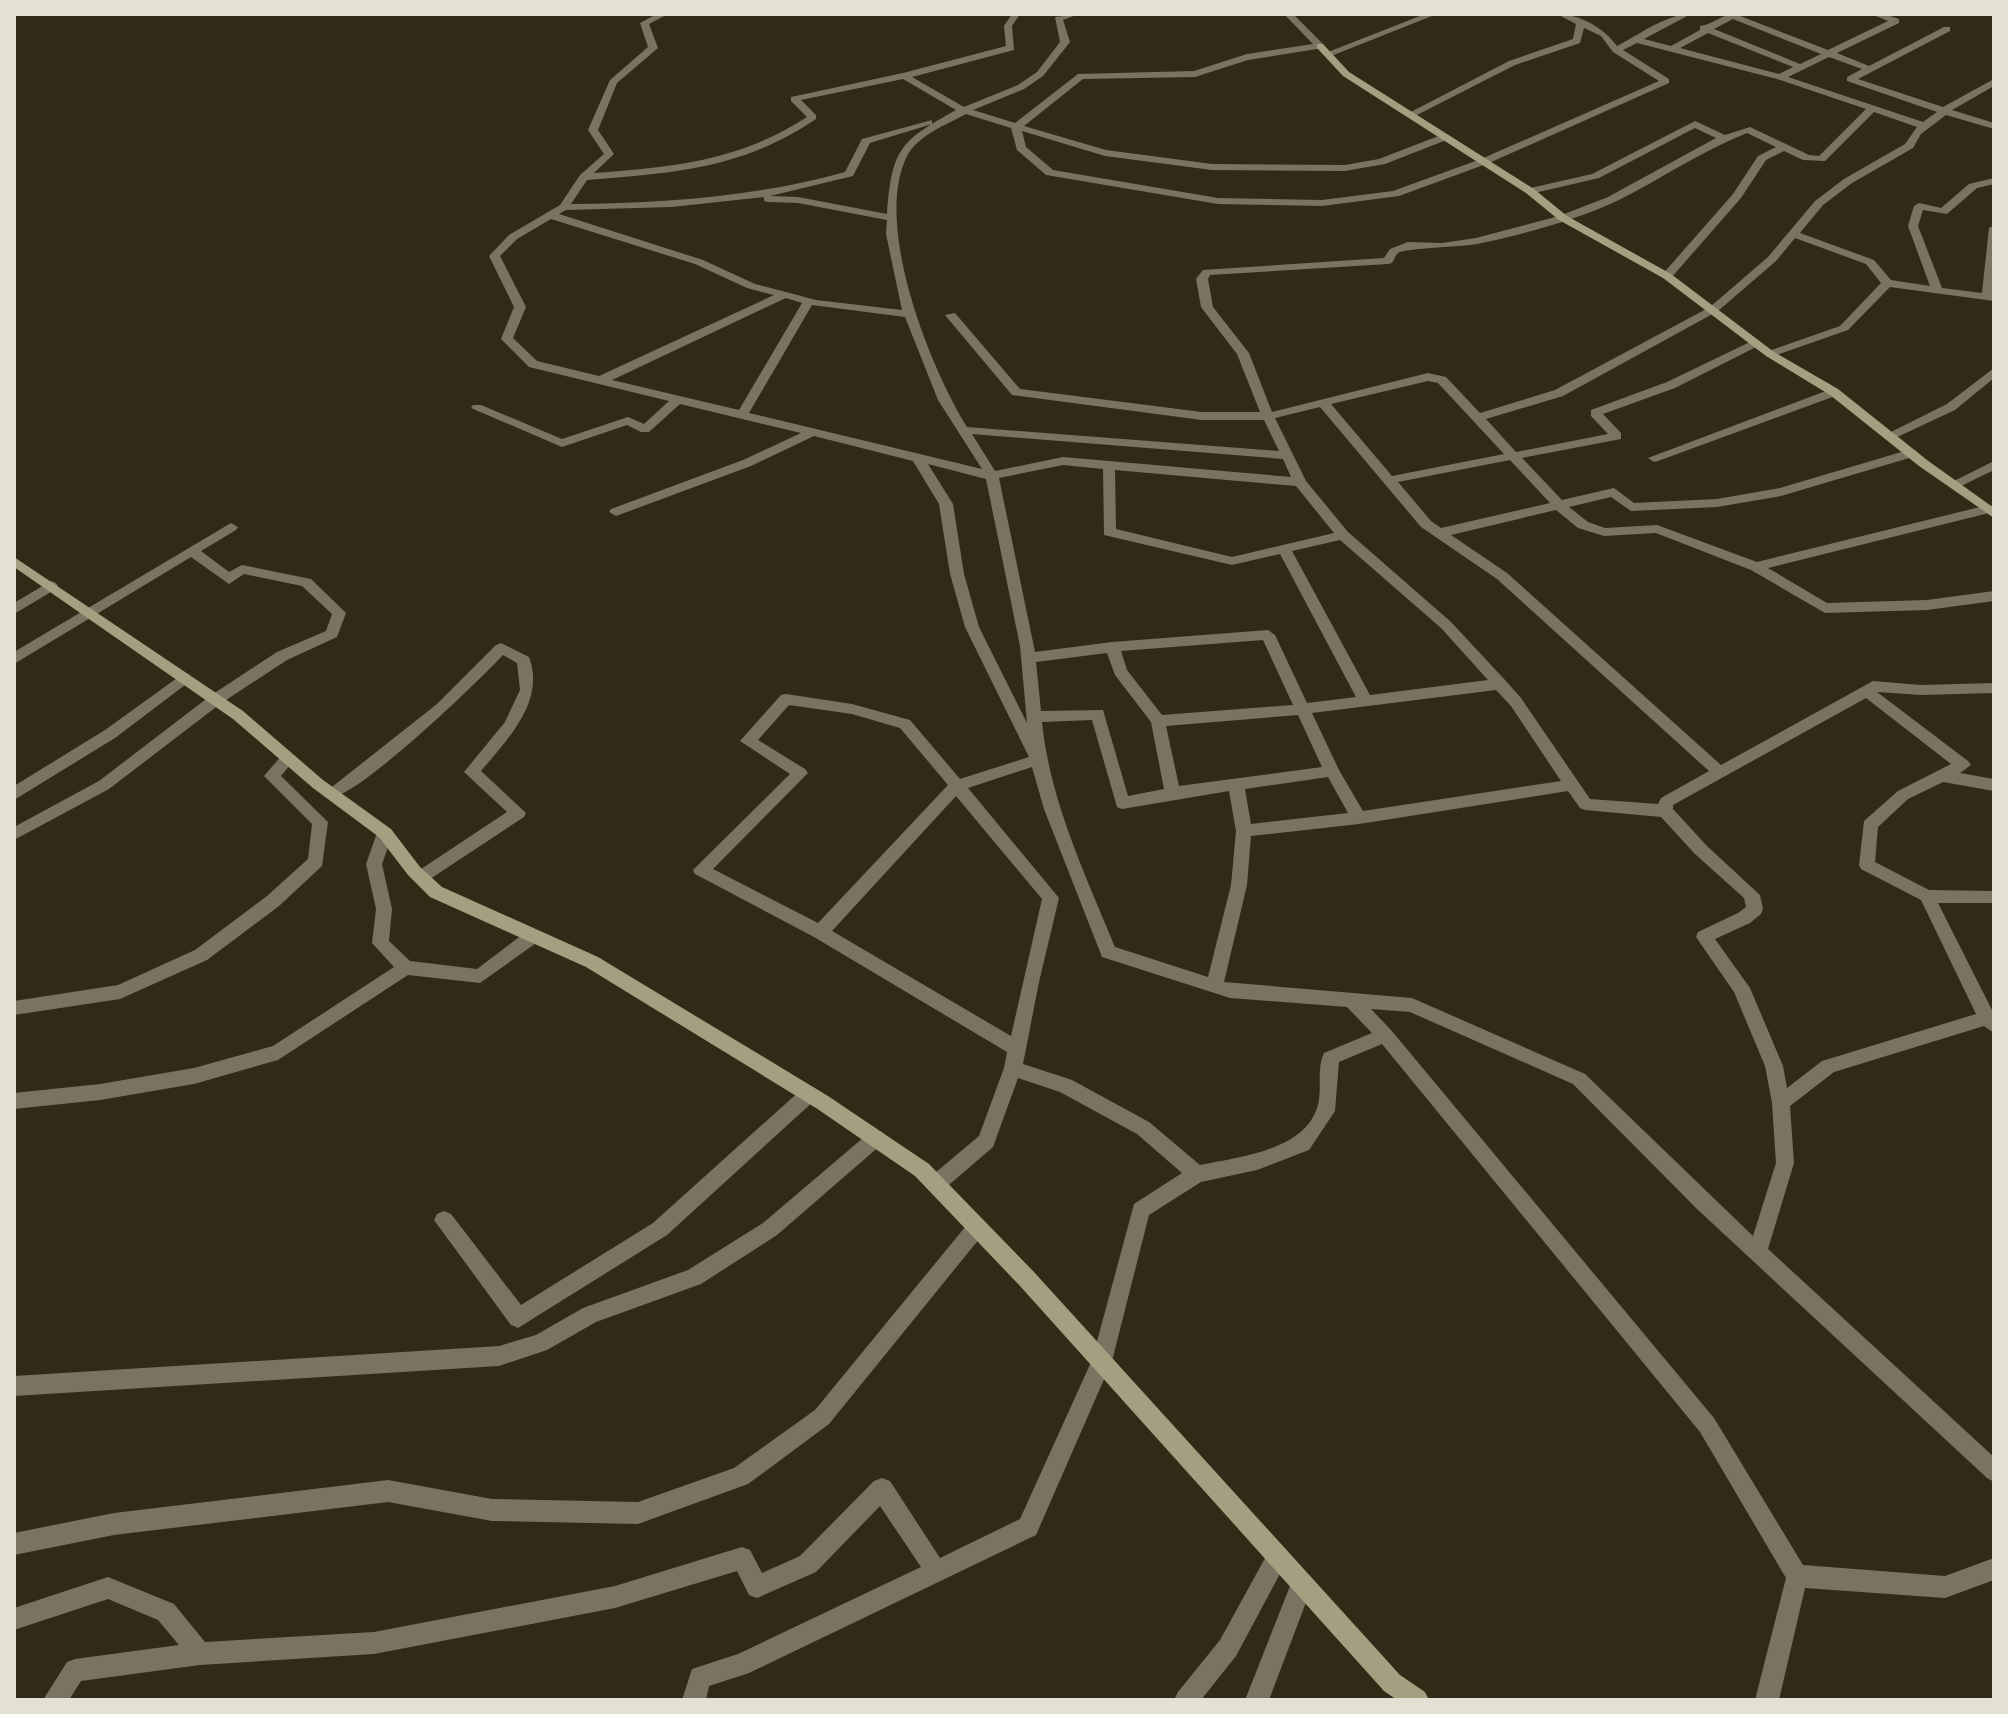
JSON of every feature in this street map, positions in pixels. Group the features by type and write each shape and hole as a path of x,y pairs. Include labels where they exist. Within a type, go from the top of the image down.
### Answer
{"street":[{"path":"664,14 644,23 653,48 613,82 593,130 609,154 584,177 564,207 513,237 494,256 520,307 507,339 533,364 992,476 1063,461 1300,482"},
{"path":"584,177 663,170 735,159 786,137 813,117 794,99 904,76 1011,48 1008,26 1016,14"},
{"path":"1038,760 1028,658 992,476 944,400 910,314 891,234 895,176 903,154 916,138 965,111 1021,87 1040,74 1065,42 1058,19 1075,14"},
{"path":"1288,14 1346,74 1485,161 1563,218 1667,276 1770,354 1834,392 1991,512"},
{"path":"1016,127 1081,76 1195,74 1247,57 1324,50 1417,23 1433,14"},
{"path":"1016,127 1021,148 1050,173 1218,201 1322,203 1395,194 1485,161 1666,81 1616,50 1604,34 1564,14"},
{"path":"1780,77 1896,21 1875,14"},
{"path":"1616,50 1683,16 1800,67"},
{"path":"1670,50 1732,16 1869,69"},
{"path":"1410,115 1512,63 1577,41 1581,23"},
{"path":"1947,29 1850,79 1994,126"},
{"path":"1633,39 1780,77 1924,126"},
{"path":"904,76 965,111 1016,127 1105,153 1212,167 1345,168 1381,162 1445,137"},
{"path":"1477,418 1559,393 1714,309 1772,259 1819,203 1848,181 1909,146 1924,126 1944,111 1994,82"},
{"path":"1758,1250 1785,1163 1781,1103 1774,1066 1741,988 1704,937 1744,918 1755,909 1752,895 1701,850 1665,811 1585,804 1516,702 1500,684 1446,625 1343,535 1300,482 1243,353 1207,307 1202,279 1207,272 1388,261 1394,251 1408,245 1442,246 1476,241 1563,218 1612,199 1724,138 1752,128 1807,158 1821,159 1873,108"},
{"path":"738,199 849,174 866,141 965,111"},
{"path":"1530,191 1595,176 1695,124 1724,138"},
{"path":"1667,276 1737,196 1755,165 1786,146"},
{"path":"1937,291 1913,226 1919,206 1943,212 1973,186 1994,181"},
{"path":"564,207 642,207 738,199 798,200 893,218"},
{"path":"550,215 699,262 751,286 809,301 910,314"},
{"path":"1793,234 1870,262 1887,283 1990,298 1994,228"},
{"path":"1770,354 1844,328 1887,283"},
{"path":"601,380 784,295"},
{"path":"742,415 809,301"},
{"path":"951,315 1016,392 1202,416 1269,416 1428,377 1442,380 1559,505 1583,525 1604,532 1657,529 1756,567 1825,608 1927,605 1994,596"},
{"path":"1389,480 1617,436 1595,413 1671,385 1756,343"},
{"path":"1889,436 1951,407 1994,372"},
{"path":"1654,458 1834,392"},
{"path":"477,408 562,443 628,421 645,429 678,399"},
{"path":"1323,403 1426,524 1502,576 1719,772"},
{"path":"963,430 1288,456"},
{"path":"616,512 747,463 813,432"},
{"path":"1440,533 1614,492 1631,507 1717,503 1781,492 1912,453"},
{"path":"918,458 946,504 957,574 972,627 1038,760 1052,809 1108,952 1230,991 1412,1005 1579,1079 1704,1203 1994,1471"},
{"path":"1954,484 1994,465"},
{"path":"1109,466 1109,532 1232,561 1343,535"},
{"path":"1756,567 1991,512"},
{"path":"14,659 231,527"},
{"path":"1284,549 1366,702"},
{"path":"14,834 104,785 215,700 282,656 332,634 339,613 306,582 242,569 229,579 191,551"},
{"path":"14,561 215,700 331,794 385,833 436,892 592,962 809,1094 922,1170 1102,1361 1392,1683 1417,1700"},
{"path":"14,609 51,586"},
{"path":"1028,658 1112,647 1268,635 1332,771 1359,818"},
{"path":"1112,647 1120,671 1158,721 1173,793"},
{"path":"331,794 373,765 474,680 501,648 524,661 527,690 511,725 472,772 518,813 421,877"},
{"path":"14,794 110,734 184,678"},
{"path":"1158,721 1303,709 1500,684"},
{"path":"1665,811 1666,802 1878,685 1921,690 1994,688"},
{"path":"1866,691 1963,765 1903,795 1870,825 1867,865 1927,896 1994,897"},
{"path":"936,1184 986,1141 1013,1068 1018,1049 1030,982 1051,898 905,724 852,709 786,699 748,741 800,773 701,870 820,932 1018,1049"},
{"path":"1034,717 1098,714 1122,803 1332,771"},
{"path":"14,1008 120,992 201,955 284,892 316,862 320,822 272,776 288,758"},
{"path":"820,932 956,786 1038,760"},
{"path":"1941,776 1994,785"},
{"path":"1214,986 1239,885 1244,831 1236,784"},
{"path":"1244,831 1359,818 1572,785"},
{"path":"385,833 374,864 384,909 380,943 406,968 480,976 533,936"},
{"path":"1781,1103 1828,1066 1991,1022 1927,896"},
{"path":"14,1101 100,1092 194,1076 278,1052 406,968"},
{"path":"1351,1000 1385,1035 1707,1425 1797,1576 1767,1700"},
{"path":"694,1700 700,1677 741,1665 1028,1527 1102,1361 1141,1210 1197,1174 1257,1162 1302,1144 1326,1111 1330,1058 1385,1035"},
{"path":"1013,1068 1066,1086 1143,1128 1197,1174"},
{"path":"444,1220 518,1318 660,1229 809,1094"},
{"path":"14,1386 499,1356 540,1343 590,1315 694,1277 770,1229 876,1138"},
{"path":"14,1544 114,1524 388,1491 492,1510 638,1513 740,1476 822,1417 977,1227"},
{"path":"55,1700 75,1670 200,1654 374,1643 615,1597 742,1558 757,1587 808,1564 882,1489 936,1571"},
{"path":"1186,1700 1228,1648 1278,1557"},
{"path":"1797,1576 1945,1587 1994,1569"},
{"path":"1257,1700 1302,1584"},
{"path":"14,1619 108,1588 166,1612 200,1654"}]}
